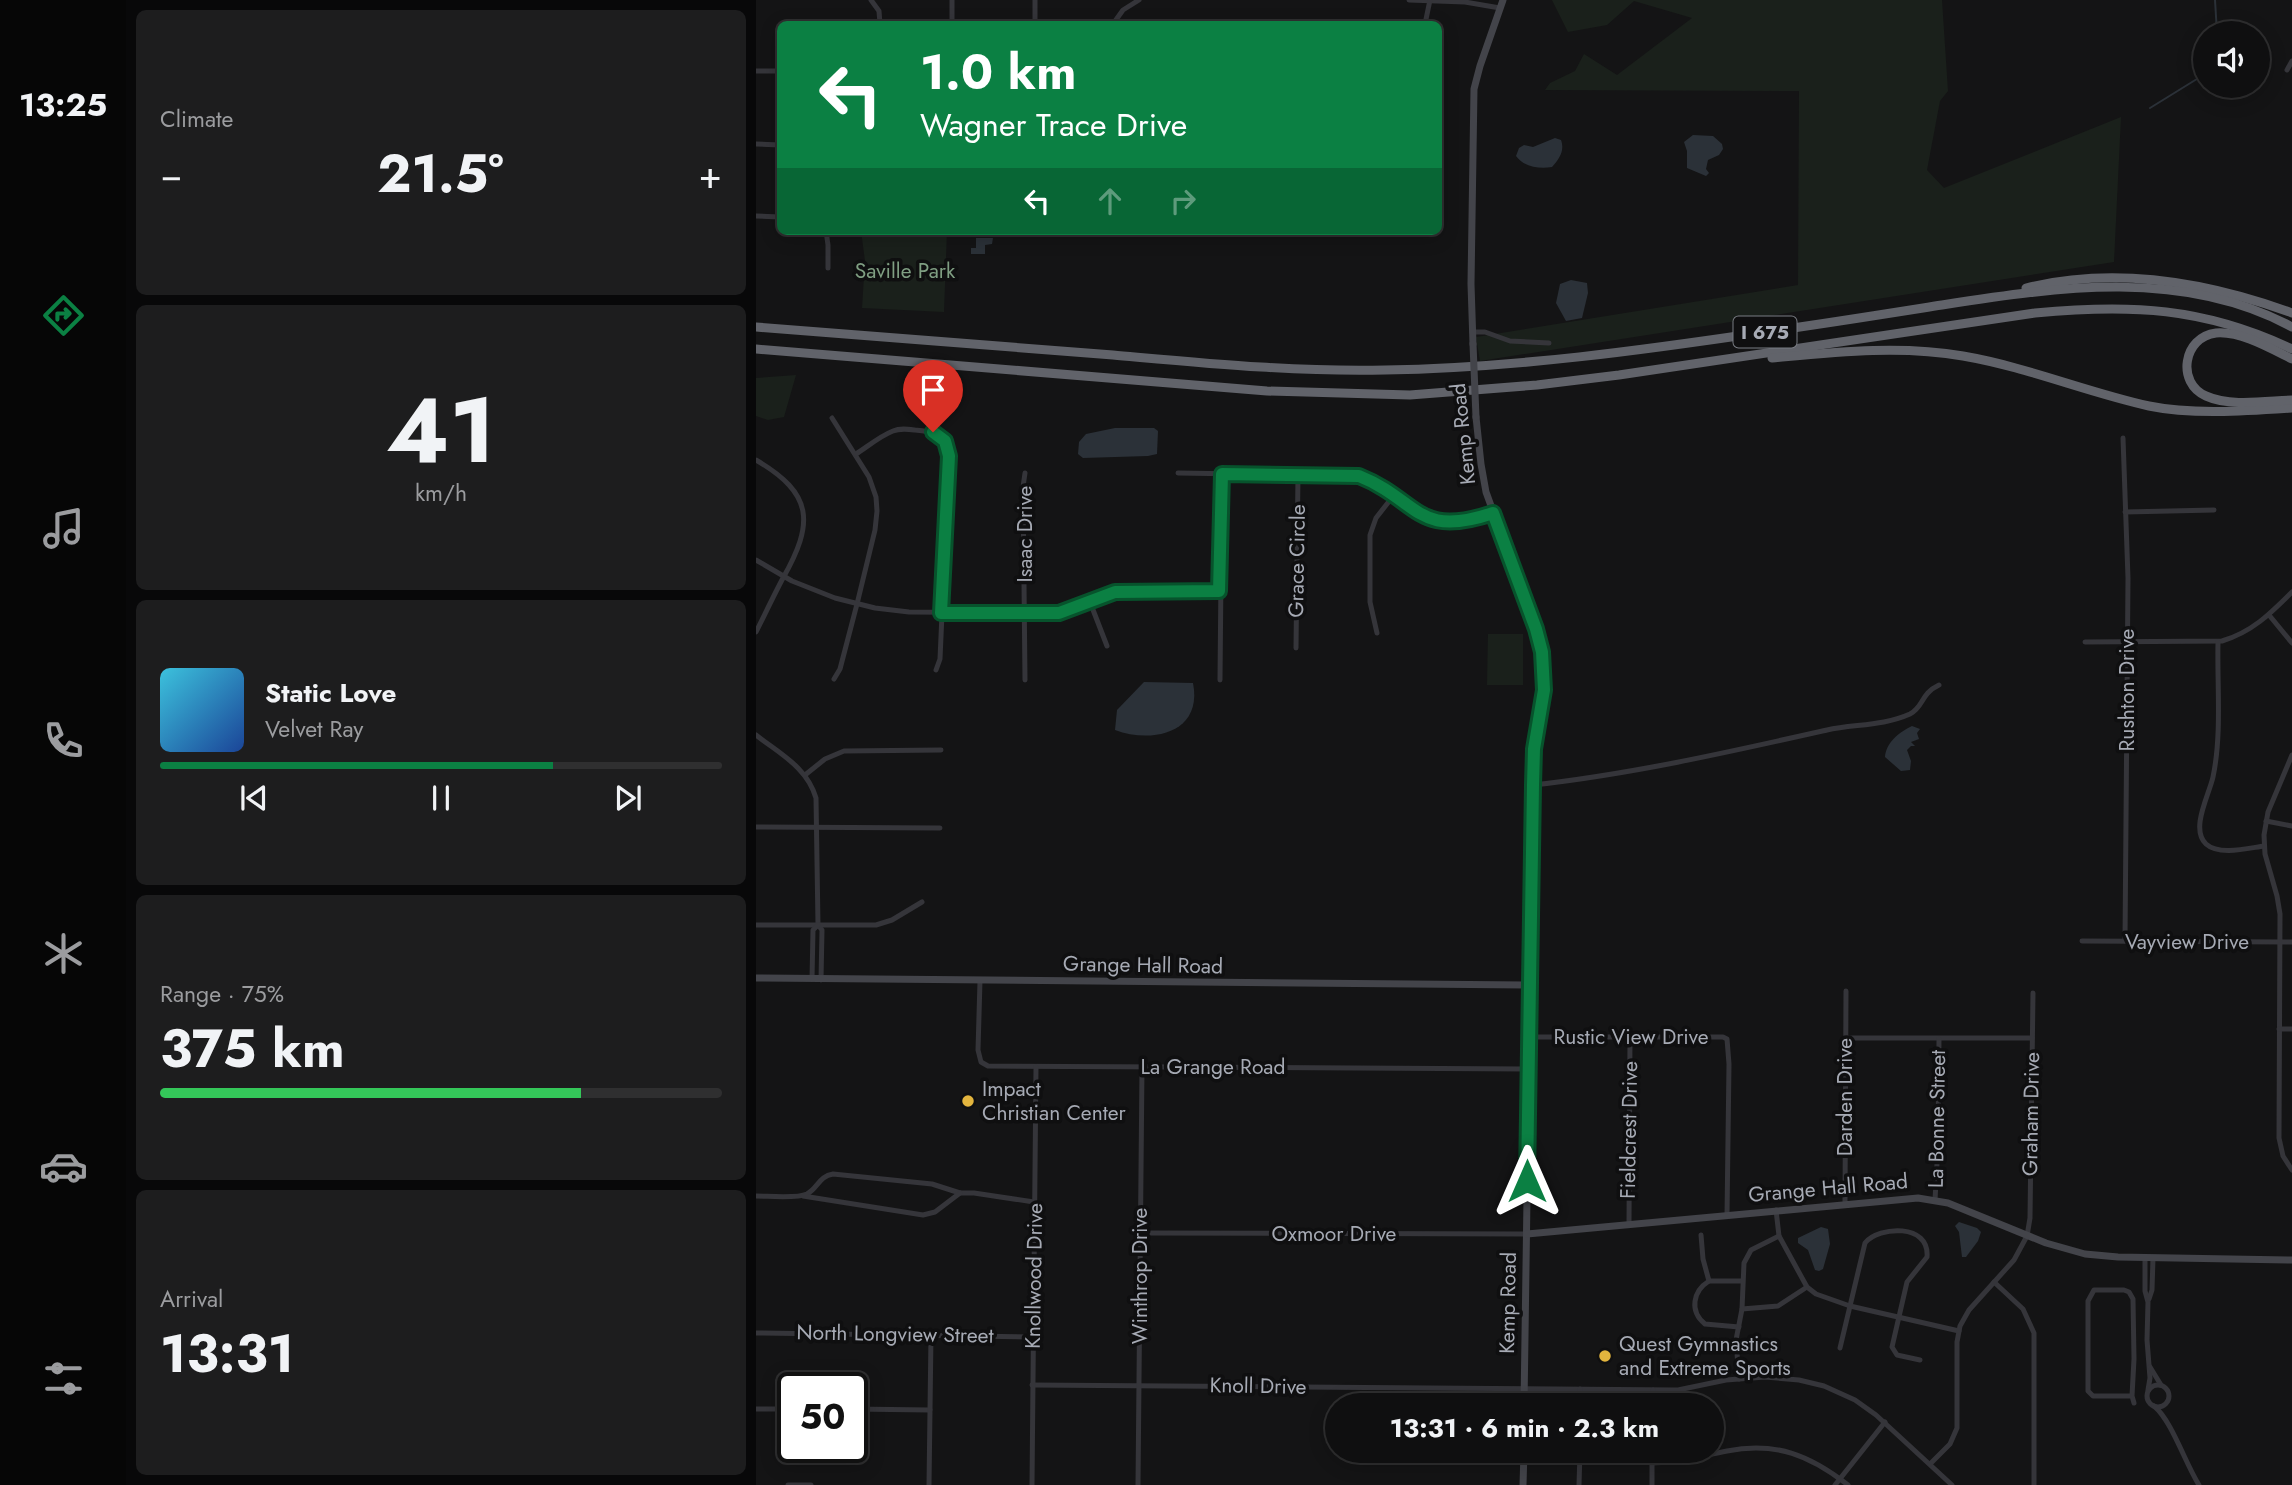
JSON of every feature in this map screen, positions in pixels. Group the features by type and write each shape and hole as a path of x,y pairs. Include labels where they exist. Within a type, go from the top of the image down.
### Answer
{"highway":[{"path":"1982,299 2043,284 2097,279 2144,279 2213,288 2292,313"},
{"name":"I 675","path":"756,327 1286,369 1383,370 1463,368 1553,360 1766,332 2069,287 2162,288 2208,295 2292,327"},
{"name":"I 675","path":"756,349 1267,391 1410,395 1537,385 2084,308 2175,312 2224,322 2292,349"},
{"path":"2292,359 2252,341 2231,334 2217,333 2198,341 2189,353 2186,364 2191,383 2209,397 2244,402 2292,400"},
{"path":"1704,362 1866,351 1930,352 1997,363 2167,409 2292,408"}],"main road":[{"name":"Kemp Road","path":"1502,4 1474,89 1472,331 1480,464 1493,513 1536,629 1542,652 1544,690 1534,749 1533,785 1525,1393"},
{"name":"Grange Hall Road","path":"756,978 1530,985"},
{"name":"Grange Hall Road","path":"1527,1234 1912,1198 1935,1200 2027,1236 2084,1254 2292,1260"},
{"path":"1524,1463 1524,1485"}],"street":[{"path":"871,0 879,12 880,21"},
{"path":"952,0 952,21"},
{"path":"1035,0 1035,21"},
{"path":"1115,21 1120,13 1139,0"},
{"path":"1409,0 1502,4"},
{"path":"1426,21 1430,0"},
{"path":"2287,70 2292,61"},
{"path":"756,71 777,71"},
{"path":"756,144 777,145"},
{"path":"756,216 777,217"},
{"path":"827,235 828,268"},
{"path":"1472,331 1485,332 1510,341 1549,343"},
{"path":"832,418 872,483 877,511 876,530 858,604 840,669 834,679"},
{"path":"856,454 890,432 900,429 933,432 946,444 949,456 940,659 936,670"},
{"name":"Rushton Drive","path":"2123,438 2128,643 2125,941"},
{"path":"756,460 783,478 794,491 801,506 804,523 802,540 756,632"},
{"name":"Isaac Drive","path":"1025,473 1025,680"},
{"path":"1178,473 1359,476 1394,495 1413,511 1436,521 1460,523 1493,513"},
{"path":"1220,680 1222,474"},
{"name":"Grace Circle","path":"1296,648 1298,474"},
{"path":"1377,633 1370,602 1370,535 1376,518 1394,495"},
{"path":"2125,512 2214,510"},
{"path":"756,560 784,577 819,592 858,604 897,611 1059,613 1115,592 1219,591"},
{"path":"2085,642 2218,642 2247,631 2292,593"},
{"path":"1090,603 1107,646"},
{"path":"2269,615 2292,643"},
{"path":"2218,642 2215,762 2202,816 2201,834 2206,844 2216,849 2264,846"},
{"path":"1533,785 1647,769 1831,729 1882,723 1914,712 1925,694 1940,685"},
{"path":"756,735 798,766 816,798 817,926 813,930 813,979"},
{"path":"805,775 825,760 844,751 941,751"},
{"path":"2292,755 2266,821 2264,846 2278,903 2279,1138 2283,1156 2292,1170"},
{"path":"2266,821 2292,826"},
{"path":"756,827 940,828"},
{"path":"756,925 871,925 884,923 922,902"},
{"path":"817,926 822,930 821,979"},
{"name":"Vayview Drive","path":"2082,941 2292,942"},
{"name":"La Grange Road","path":"980,981 978,1050 981,1062 988,1066 1528,1069"},
{"name":"Darden Drive","path":"1845,1203 1846,991"},
{"name":"Graham Drive","path":"2027,1236 2030,1218 2033,993"},
{"path":"2279,1030 2292,1029"},
{"name":"Fieldcrest Drive","path":"1629,1224 1630,1036"},
{"name":"Rustic View Drive","path":"1528,1037 1727,1039 1727,1215"},
{"path":"1846,1038 2032,1038"},
{"name":"La Bonne Street","path":"1935,1200 1939,1038"},
{"name":"Knollwood Drive","path":"1032,1485 1036,1067"},
{"name":"Winthrop Drive","path":"1138,1485 1142,1067"},
{"path":"800,1196 808,1193 825,1176 833,1174 932,1184 960,1193 1034,1202"},
{"path":"756,1196 830,1199 923,1215 935,1212 960,1193"},
{"path":"1776,1210 1779,1236 1807,1287 1821,1297 1959,1331"},
{"name":"Oxmoor Drive","path":"1141,1233 1527,1234"},
{"path":"1840,1348 1867,1240 1879,1234 1916,1233 1923,1239 1928,1252 1925,1261 1907,1282 1892,1350 1920,1360"},
{"path":"1701,1235 1709,1281"},
{"path":"1739,1379 1736,1340 1742,1309 1744,1263 1751,1250 1779,1236"},
{"path":"1930,1464 1950,1444 1957,1428 1959,1331 1969,1310 2014,1259 2027,1236"},
{"path":"2149,1257 2148,1401 2166,1420 2187,1467 2199,1485"},
{"path":"1739,1327 1705,1324 1698,1318 1695,1309 1696,1297 1701,1287 1709,1281 1742,1282"},
{"path":"1994,1282 2020,1305 2034,1333 2034,1485"},
{"path":"1742,1309 1778,1306 1807,1287"},
{"path":"2094,1290 2124,1290 2129,1292 2133,1299 2133,1400 2093,1396 2088,1391 2088,1301 2094,1290"},
{"name":"North Longview Street","path":"756,1333 1033,1337"},
{"path":"929,1485 931,1335"},
{"path":"2150,1366 2168,1394 2165,1404 2166,1420"},
{"name":"Knoll Drive","path":"1032,1385 1688,1390 1720,1381 1782,1378 1812,1383 1855,1400 1885,1422 1952,1485"},
{"path":"2148,1390 2154,1385 2161,1385"},
{"path":"2154,1406 2165,1404"},
{"path":"756,1409 777,1409"},
{"path":"868,1409 930,1410"},
{"path":"1835,1485 1885,1422"},
{"path":"1724,1452 1774,1450 1806,1457 1848,1485"},
{"path":"1579,1485 1580,1463"},
{"path":"1652,1463 1653,1485"},
{"path":"788,1485 811,1485"}],"green space":[{"path":"1552,0 1942,0 1948,91 1940,101 1927,170 1944,188 2121,117 2114,262 1480,361 1476,337 1798,285 1799,91 1545,90 1550,83 1575,71 1584,54 1617,75 1692,18 1634,1 1607,25 1568,32"},
{"name":"Saville Park","path":"862,235 947,235 944,312 862,308 865,261"},
{"path":"796,375 784,417 768,420 756,416 756,378"},
{"path":"1488,634 1523,634 1523,685 1487,685"}],"shaded area":[{"path":"1693,135 1713,136 1722,144 1723,149 1719,155 1708,160 1706,169 1709,173 1706,176 1687,168 1684,142"},
{"path":"1555,138 1561,140 1562,151 1552,167 1532,166 1523,163 1516,156 1519,148 1524,145 1533,147"},
{"path":"976,238 993,238 992,244 985,245 985,254 971,254 971,248 976,248"},
{"path":"1571,280 1587,283 1588,293 1582,318 1566,321 1556,303 1560,284"},
{"path":"1115,428 1154,428 1158,431 1157,454 1083,458 1078,454 1079,442 1086,434"},
{"path":"1144,682 1193,683 1194,700 1190,713 1182,724 1172,730 1144,736 1115,730 1117,710"},
{"path":"1912,726 1920,729 1917,733 1919,739 1911,742 1915,746 1907,750 1911,761 1910,770 1901,771 1885,757 1886,752 1894,738"},
{"path":"1959,1222 1981,1232 1966,1257 1962,1257 1959,1232 1955,1226"},
{"path":"1821,1227 1828,1229 1830,1244 1823,1269 1819,1271 1815,1270 1808,1250 1798,1243 1798,1238"}],"waterway":[{"path":"2215,0 2216,21"},
{"path":"2150,108 2193,81"}],"place":[{"name":"Impact Christian Center","path":"968,1101"},
{"name":"Quest Gymnastics and Extreme Sports","path":"1605,1356"}],"route":[{"path":"933,432 945,441 949,456 941,613 1047,614 1074,609 1115,592 1219,591 1222,474 1359,476 1394,495 1413,511 1436,521 1460,523 1493,513 1540,640 1544,678 1534,749 1527,1181"}]}
